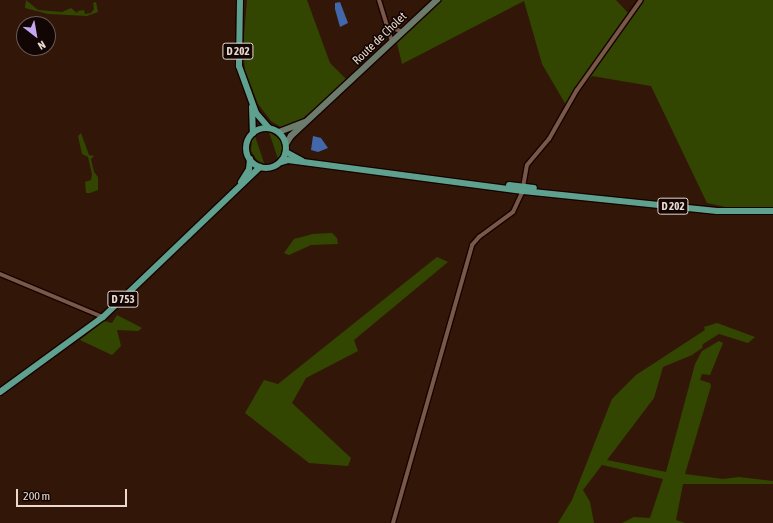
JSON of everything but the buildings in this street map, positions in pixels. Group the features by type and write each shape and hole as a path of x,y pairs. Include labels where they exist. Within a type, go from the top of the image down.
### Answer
{"main road":[{"name":"D 202","path":"240,0 239,66 251,100 261,120 269,128"},
{"name":"Route de Cholet","path":"315,115 436,0"},
{"name":"D 202","path":"251,100 253,132"},
{"path":"279,132 296,126 315,115"},
{"path":"286,144 315,115"},
{"path":"269,128 279,132 286,144 286,152 281,162 271,168 260,167 250,160 246,148 253,132 269,128"},
{"name":"D 202","path":"286,152 304,162"},
{"name":"D 753","path":"234,192 249,169 250,160"},
{"name":"D 202","path":"281,162 304,162 573,195 724,211 773,211"},
{"name":"D 753","path":"0,392 103,317 260,167"}],"street":[{"path":"379,0 392,42"},
{"path":"393,523 469,254 478,237 513,212 523,188 527,165 549,139 577,90 641,0"},
{"path":"386,26 403,32"},
{"path":"0,274 103,317"}],"green space":[{"path":"26,0 38,10 62,12 71,8 77,13 78,11 84,10 85,14 91,13 94,9 93,3 96,2 98,12 87,16 48,14 25,8"},
{"path":"247,0 307,0 330,63 348,81 303,118 284,129 271,121 258,104 245,70 243,47"},
{"path":"442,0 616,0 629,14 638,0 773,0 773,209 749,212 707,203 651,86 592,76 566,105 542,64 524,1 402,64 397,43"},
{"path":"269,132 280,139 282,145 283,151 278,159"},
{"path":"81,133 89,155 94,156 91,159 94,172 98,177 98,190 90,193 86,193 85,182 91,180 92,174 88,157 82,154 78,136"},
{"path":"255,136 264,164 257,160 251,151 252,140"},
{"path":"332,233 337,238 338,244 311,245 289,255 284,253 294,239 313,234"},
{"path":"437,257 448,262 354,340 358,351 306,378 292,403 351,458 348,466 309,463 245,413 264,380 278,384"},
{"path":"117,315 142,328 138,331 117,330 121,346 112,355 80,340 104,321 112,323"},
{"path":"717,323 755,337 748,343 719,334 703,344 702,348 692,355 663,367 654,398 607,460 666,472 695,364 702,351 719,341 723,343 710,375 702,374 700,380 710,383 711,386 685,474 723,479 739,477 773,481 773,484 683,484 676,520 685,523 622,523 634,517 650,518 663,479 602,465 583,490 590,502 594,523 558,523 572,500 612,399 636,375 705,330 704,327"}],"water":[{"path":"340,2 348,23 340,27 335,9 335,3"},
{"path":"313,136 321,138 328,148 318,152 311,150"}]}
